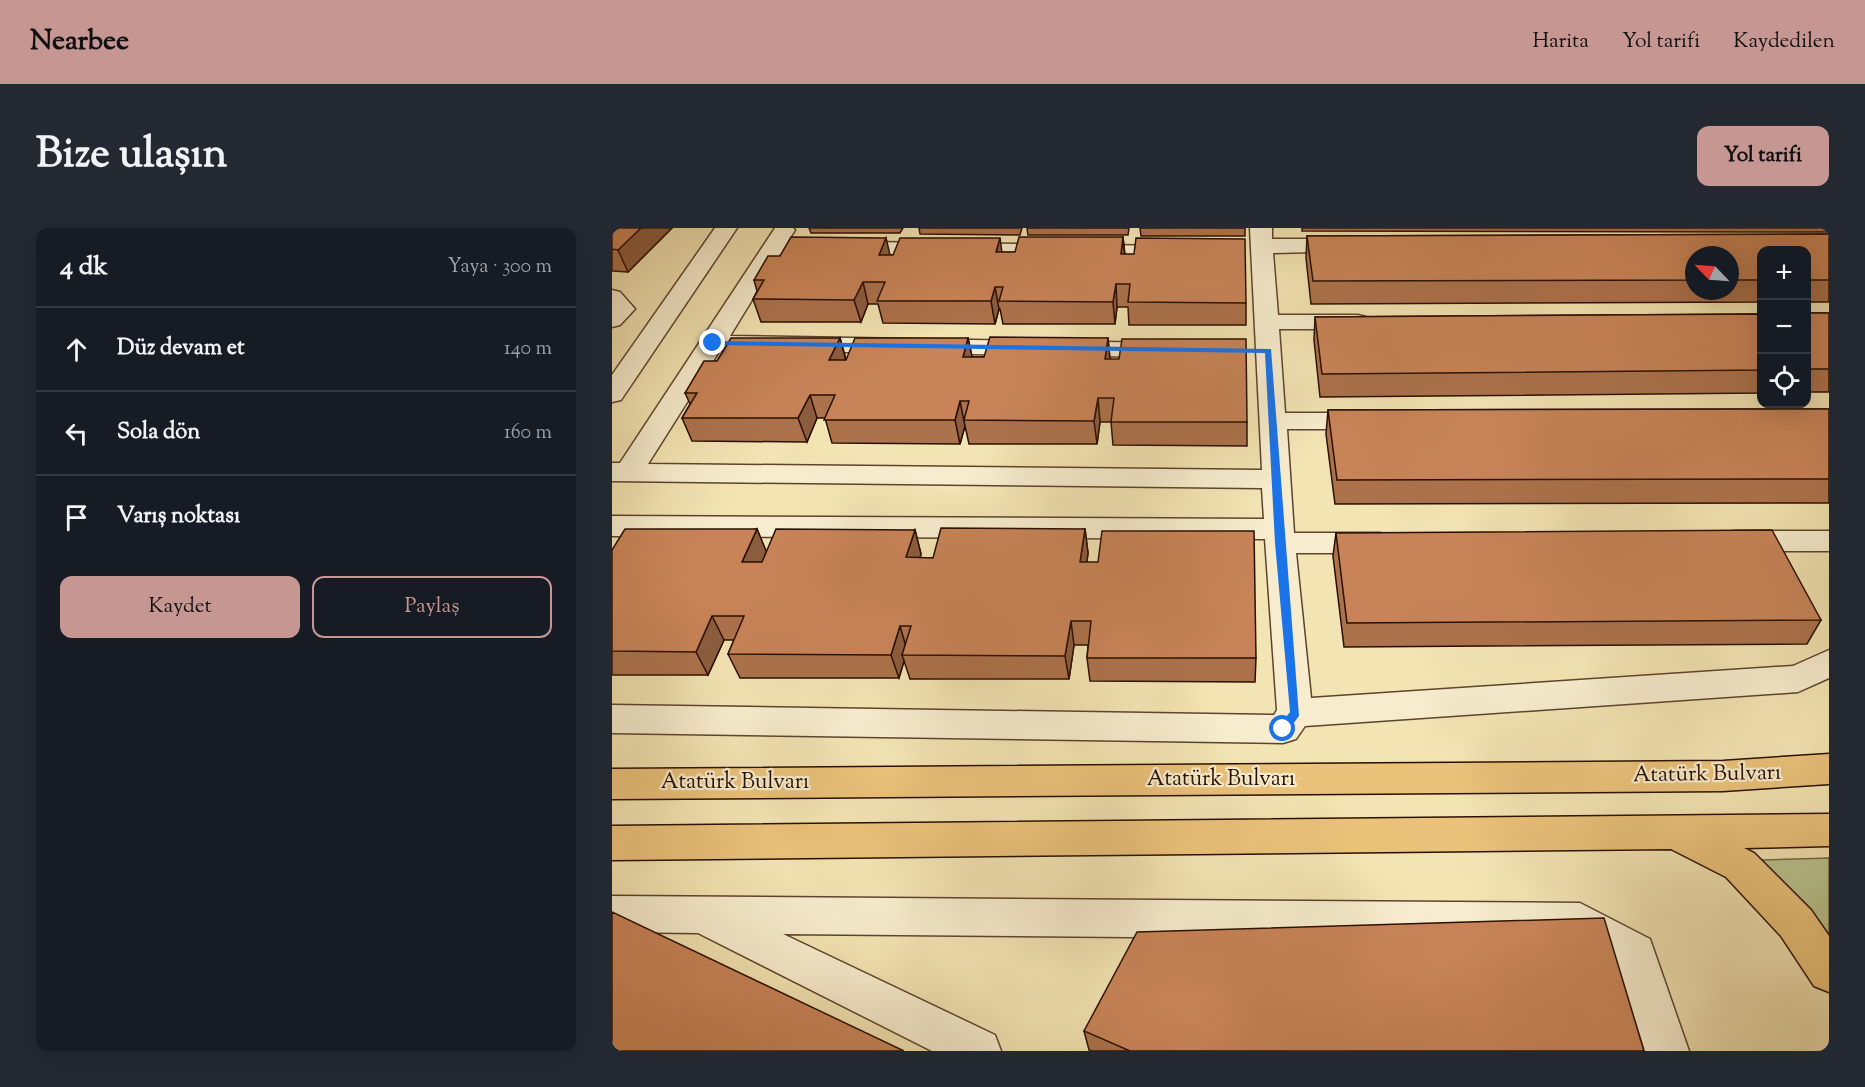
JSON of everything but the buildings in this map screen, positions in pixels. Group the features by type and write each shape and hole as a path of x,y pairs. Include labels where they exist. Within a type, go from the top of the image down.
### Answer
{"main road":[{"name":"Atatürk Bulvarı","path":"612,784 1711,776 1829,769"},
{"path":"612,843 1829,830"},
{"path":"1674,833 1740,865 1796,923 1829,972"}],"street":[{"path":"612,394 726,228"},
{"path":"620,472 713,343 779,238 1203,254"},
{"path":"612,719 1283,729 1295,713 1279,536 1273,421 1257,351 1267,322 1256,246 1369,246"},
{"path":"612,297 623,309 612,320"},
{"path":"1267,322 1385,322"},
{"path":"713,343 1186,350"},
{"path":"1273,421 1403,422"},
{"path":"620,472 1276,478"},
{"path":"612,526 1279,536 1411,543"},
{"path":"1710,542 1829,541"},
{"path":"1295,713 1798,679 1829,663"},
{"path":"612,914 1580,922 1635,953 1667,1051"},
{"path":"701,915 980,1051"}],"green space":[{"path":"1829,858 1829,954 1727,861"}],"route":[{"path":"713,343 1269,351 1280,543 1295,713 1283,729"}]}
